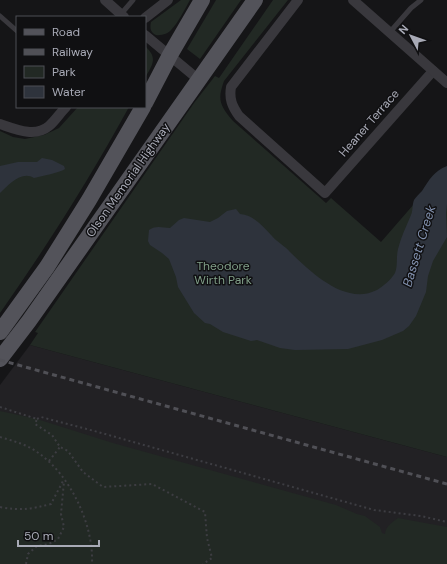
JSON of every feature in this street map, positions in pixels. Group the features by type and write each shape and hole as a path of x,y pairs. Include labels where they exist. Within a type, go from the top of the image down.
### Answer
{"main road":[{"path":"146,101 170,55 202,0"},
{"name":"Olson Memorial Highway","path":"0,359 255,0"},
{"name":"Olson Memorial Highway","path":"0,332 47,266 85,206 142,108"}],"street":[{"path":"105,0 123,16"},
{"path":"146,17 168,0"},
{"name":"Heaner Terrace","path":"298,0 231,87 230,96 232,106 240,116 325,193 433,71"},
{"path":"353,0 447,83"},
{"path":"146,36 199,80"},
{"path":"0,124 18,130 38,132 48,126 65,108"}],"lane":[{"path":"123,16 134,0"},
{"path":"390,32 411,8 421,0"},
{"path":"0,16 16,29"}],"path":[{"path":"0,407 37,419 41,417 98,432 374,510 421,516 447,522"},
{"path":"37,419 36,424 52,436 60,447 68,451 84,472 103,487 152,484 205,512 207,538 212,558 203,564"},
{"path":"0,437 25,445 37,451 57,469 78,502 89,532 92,547 92,564"},
{"path":"49,461 60,447"},
{"path":"0,507 15,510 32,509 51,504 64,480"},
{"path":"26,564 28,554 36,546 49,544 58,538 64,527 62,514 64,480"}],"shaded area":[{"path":"30,345 447,457 447,558 0,457 0,385"}],"green space":[{"path":"181,0 190,0 174,27 165,34 154,34 150,26 151,22"},
{"path":"216,0 241,0 200,59 187,49"},
{"name":"Theodore Wirth Park","path":"273,0 288,0 224,81 220,98 225,111 233,121 326,203 331,198 381,242 447,166 447,457 30,345 38,333 35,332 194,103 215,76 219,78"},
{"path":"146,47 152,54 153,58 146,76"},
{"path":"77,108 128,108 68,212 0,313 0,131 13,137 25,139 44,135 59,128"},
{"path":"0,411 37,419 113,443 336,505 365,516 380,527 382,533 385,534 391,523 398,518 447,527 447,564 0,564"}],"water":[{"path":"42,158 52,160 64,166 65,169 34,178 29,176 20,177 0,193 0,166 18,162 37,162"},
{"name":"Bassett Creek","path":"447,166 447,237 433,261 428,276 426,292 416,316 409,326 403,331 382,340 348,349 295,350 280,348 257,340 251,341 223,332 210,324 205,323 194,313 178,287 169,259 150,245 148,241 149,230 152,228 170,228 179,220 184,218 210,222 227,211 236,209 240,214 250,217 258,222 318,277 341,290 353,294 365,294 377,290 395,273 398,249 412,213 414,200 432,176"}],"railway":[{"path":"0,360 447,484"}]}
